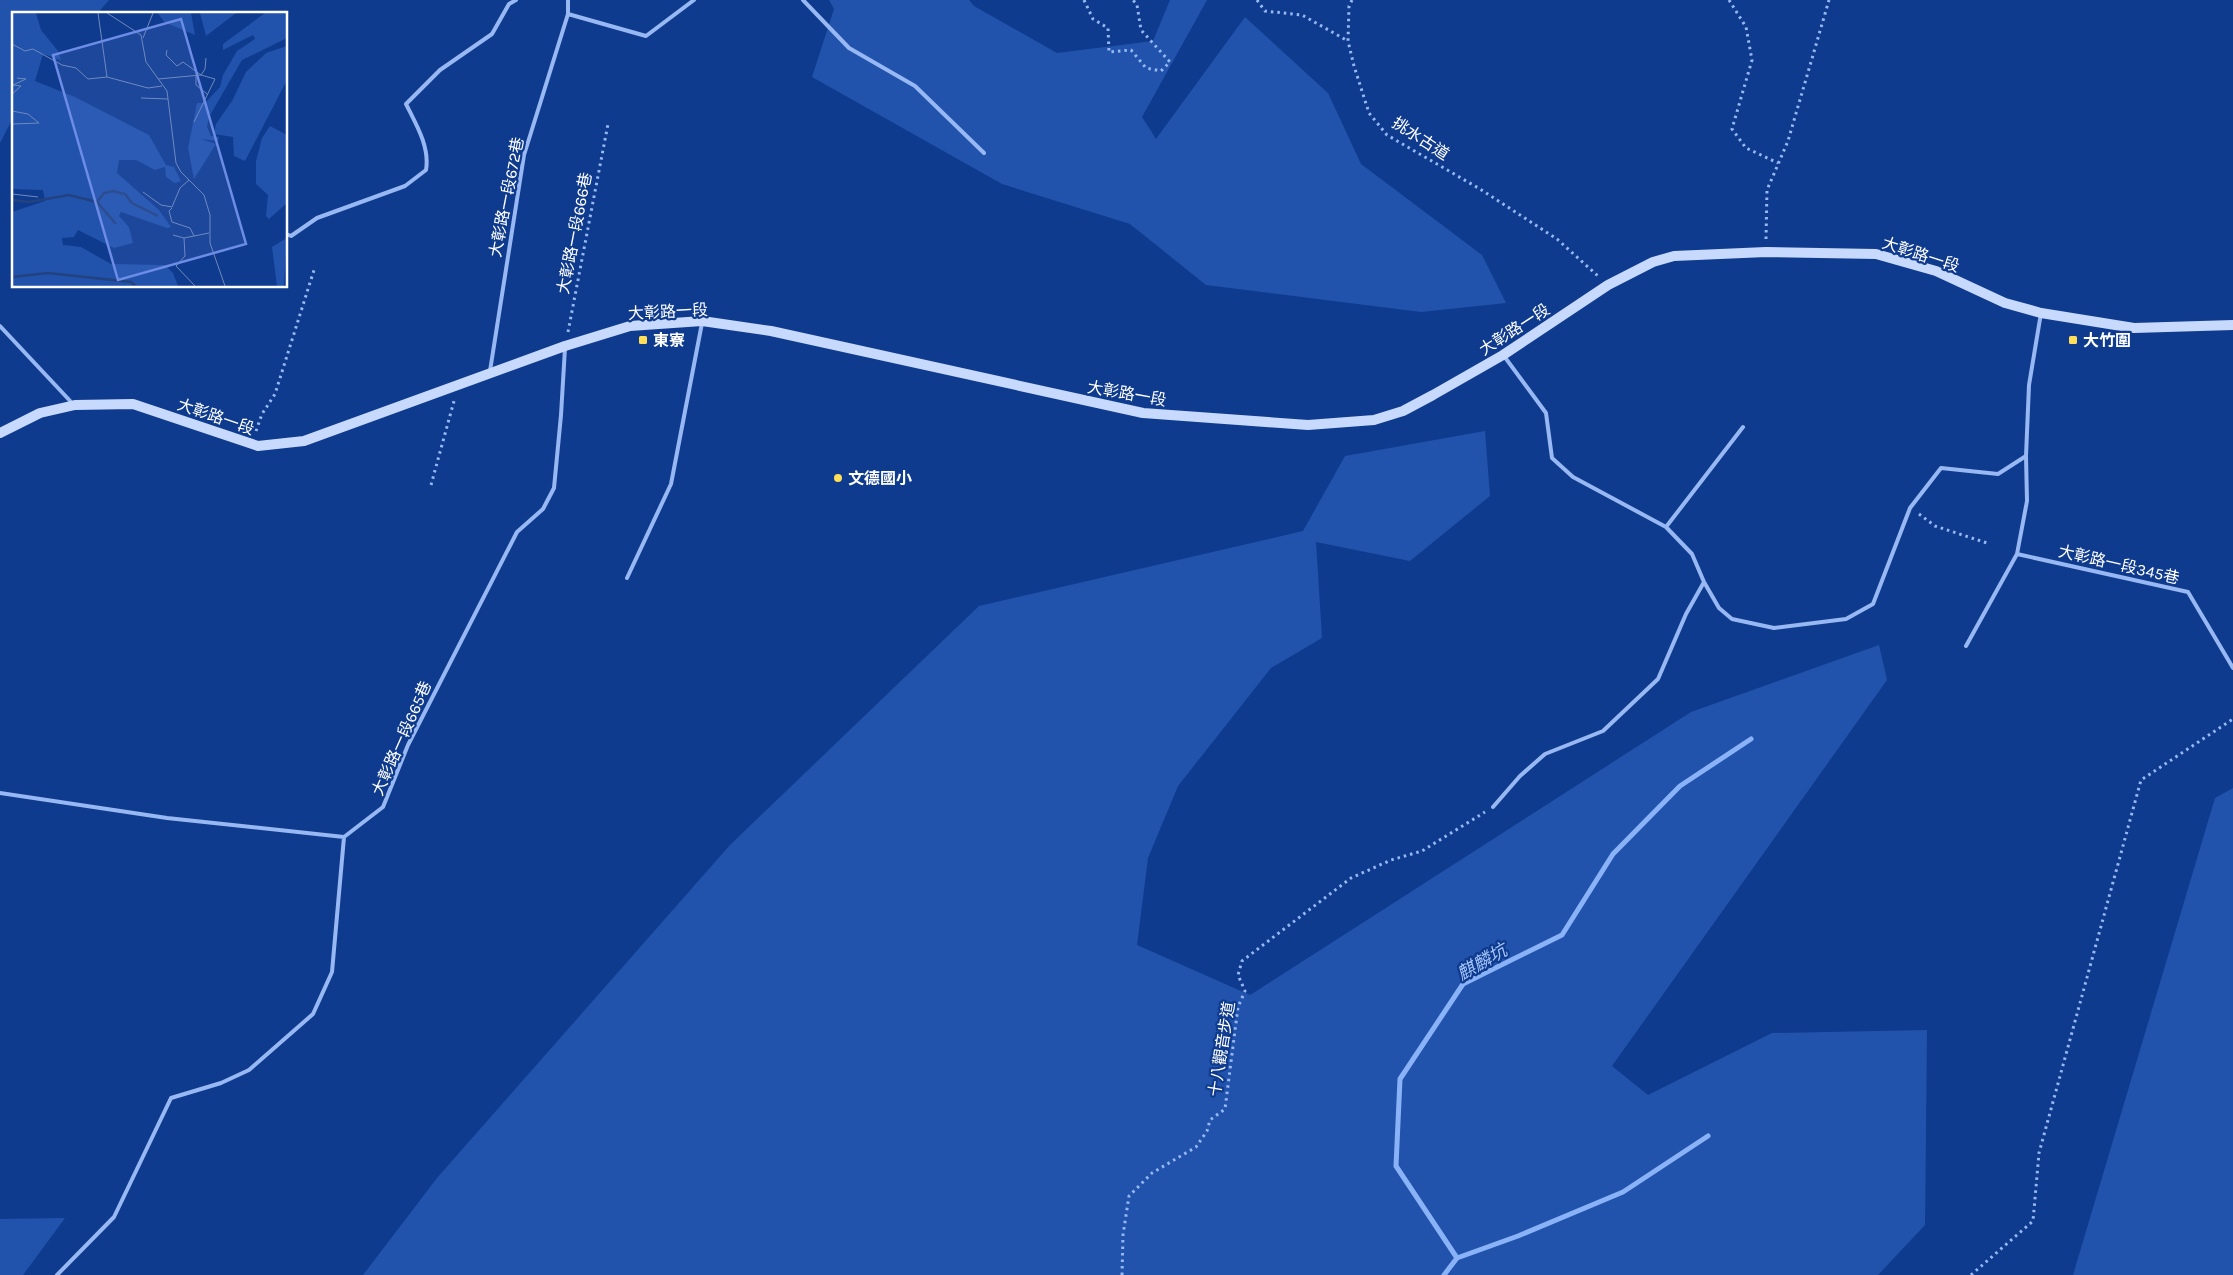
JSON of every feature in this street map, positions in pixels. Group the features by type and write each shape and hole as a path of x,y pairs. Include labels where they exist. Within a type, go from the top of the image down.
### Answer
{"main road":[{"name":"大彰路一段","path":"0,433 40,413 75,405 133,404 258,446 304,441 565,346 630,326 702,321 771,331 1143,414 1308,425 1374,420 1403,411 1503,355 1608,285 1653,262 1674,256 1766,252 1876,254 1936,271 2005,303 2041,313 2134,328 2233,325"}],"lane":[{"path":"288,235 291,236 317,218 340,208 405,186 426,170 428,158 418,128 406,104 440,70 492,34 509,4 516,0"},
{"name":"大彰路一段672巷","path":"490,373 524,154 568,14 568,0"},
{"path":"568,14 646,36 694,0"},
{"path":"803,0 849,48 915,86 984,153"},
{"path":"1966,646 2018,554 2027,501 2026,456 2029,385 2041,313"},
{"path":"627,578 671,484 702,321"},
{"path":"0,326 75,405"},
{"name":"大彰路一段665巷","path":"344,837 383,807 408,745 517,532 543,508 554,488 565,346"},
{"path":"1503,355 1546,413 1552,458 1573,477 1666,527 1692,554 1704,582 1719,608 1732,619 1774,628 1846,619 1873,604 1910,508 1941,468 1998,474 2026,456"},
{"path":"1666,527 1743,427"},
{"name":"大彰路一段345巷","path":"2018,554 2188,592 2233,668"},
{"path":"1493,807 1520,776 1545,754 1603,731 1658,679 1686,614 1704,582"},
{"path":"0,793 167,818 344,837 332,972 313,1014 249,1070 221,1082 171,1098 114,1217 57,1275"}],"path":[{"path":"1084,0 1093,18 1108,28 1109,52 1131,50 1146,68 1161,71 1170,62 1141,30 1137,5 1133,0"},
{"path":"1257,0 1265,11 1302,15 1348,41"},
{"name":"挑水古道","path":"1352,0 1349,6 1348,41 1369,113 1388,135 1480,189 1557,239 1608,285"},
{"path":"1729,0 1746,28 1752,60 1732,129 1746,148 1778,163"},
{"path":"1766,252 1767,190 1788,141 1828,0"},
{"name":"大彰路一段666巷","path":"565,346 608,124"},
{"path":"251,443 262,414 275,394 314,270"},
{"path":"431,485 459,385"},
{"path":"1910,508 1935,526 1987,543"},
{"path":"1971,1275 2033,1221 2039,1153 2141,780 2233,719"},
{"name":"十八觀音步道","path":"1122,1275 1123,1235 1129,1196 1152,1173 1196,1147 1207,1131 1210,1120 1224,1109 1238,1007 1245,991 1238,975 1242,961 1351,878 1391,860 1422,850 1493,807"}],"shaded area":[{"path":"0,0 109,0 99,12 12,12 12,120 0,143"},
{"path":"829,0 969,0 974,6 1057,53 1153,41 1170,0 1207,0 1142,117 1156,139 1245,17 1328,93 1361,164 1482,255 1506,303 1421,312 1206,285 1130,224 1002,184 812,77 834,9"},
{"path":"1485,431 1490,496 1410,561 1316,542 1322,638 1271,668 1178,786 1148,858 1137,945 1250,995 1691,712 1879,645 1887,680 1612,1066 1648,1095 1772,1033 1927,1030 1925,1225 1878,1275 363,1275 437,1178 730,845 979,606 1303,531 1345,456"},
{"path":"2233,788 2233,1275 2073,1275 2215,798"},
{"path":"65,1218 23,1275 0,1275 0,1219"}],"waterway":[{"name":"麒麟坑","path":"1444,1275 1457,1258 1396,1166 1400,1079 1463,984 1562,935 1613,854 1680,786 1751,739"},
{"path":"1457,1258 1518,1236 1623,1192 1708,1136"}],"place":[{"name":"東寮","path":"643,340"},
{"name":"大竹圍","path":"2073,340"},
{"name":"文德國小","path":"838,478"}]}
